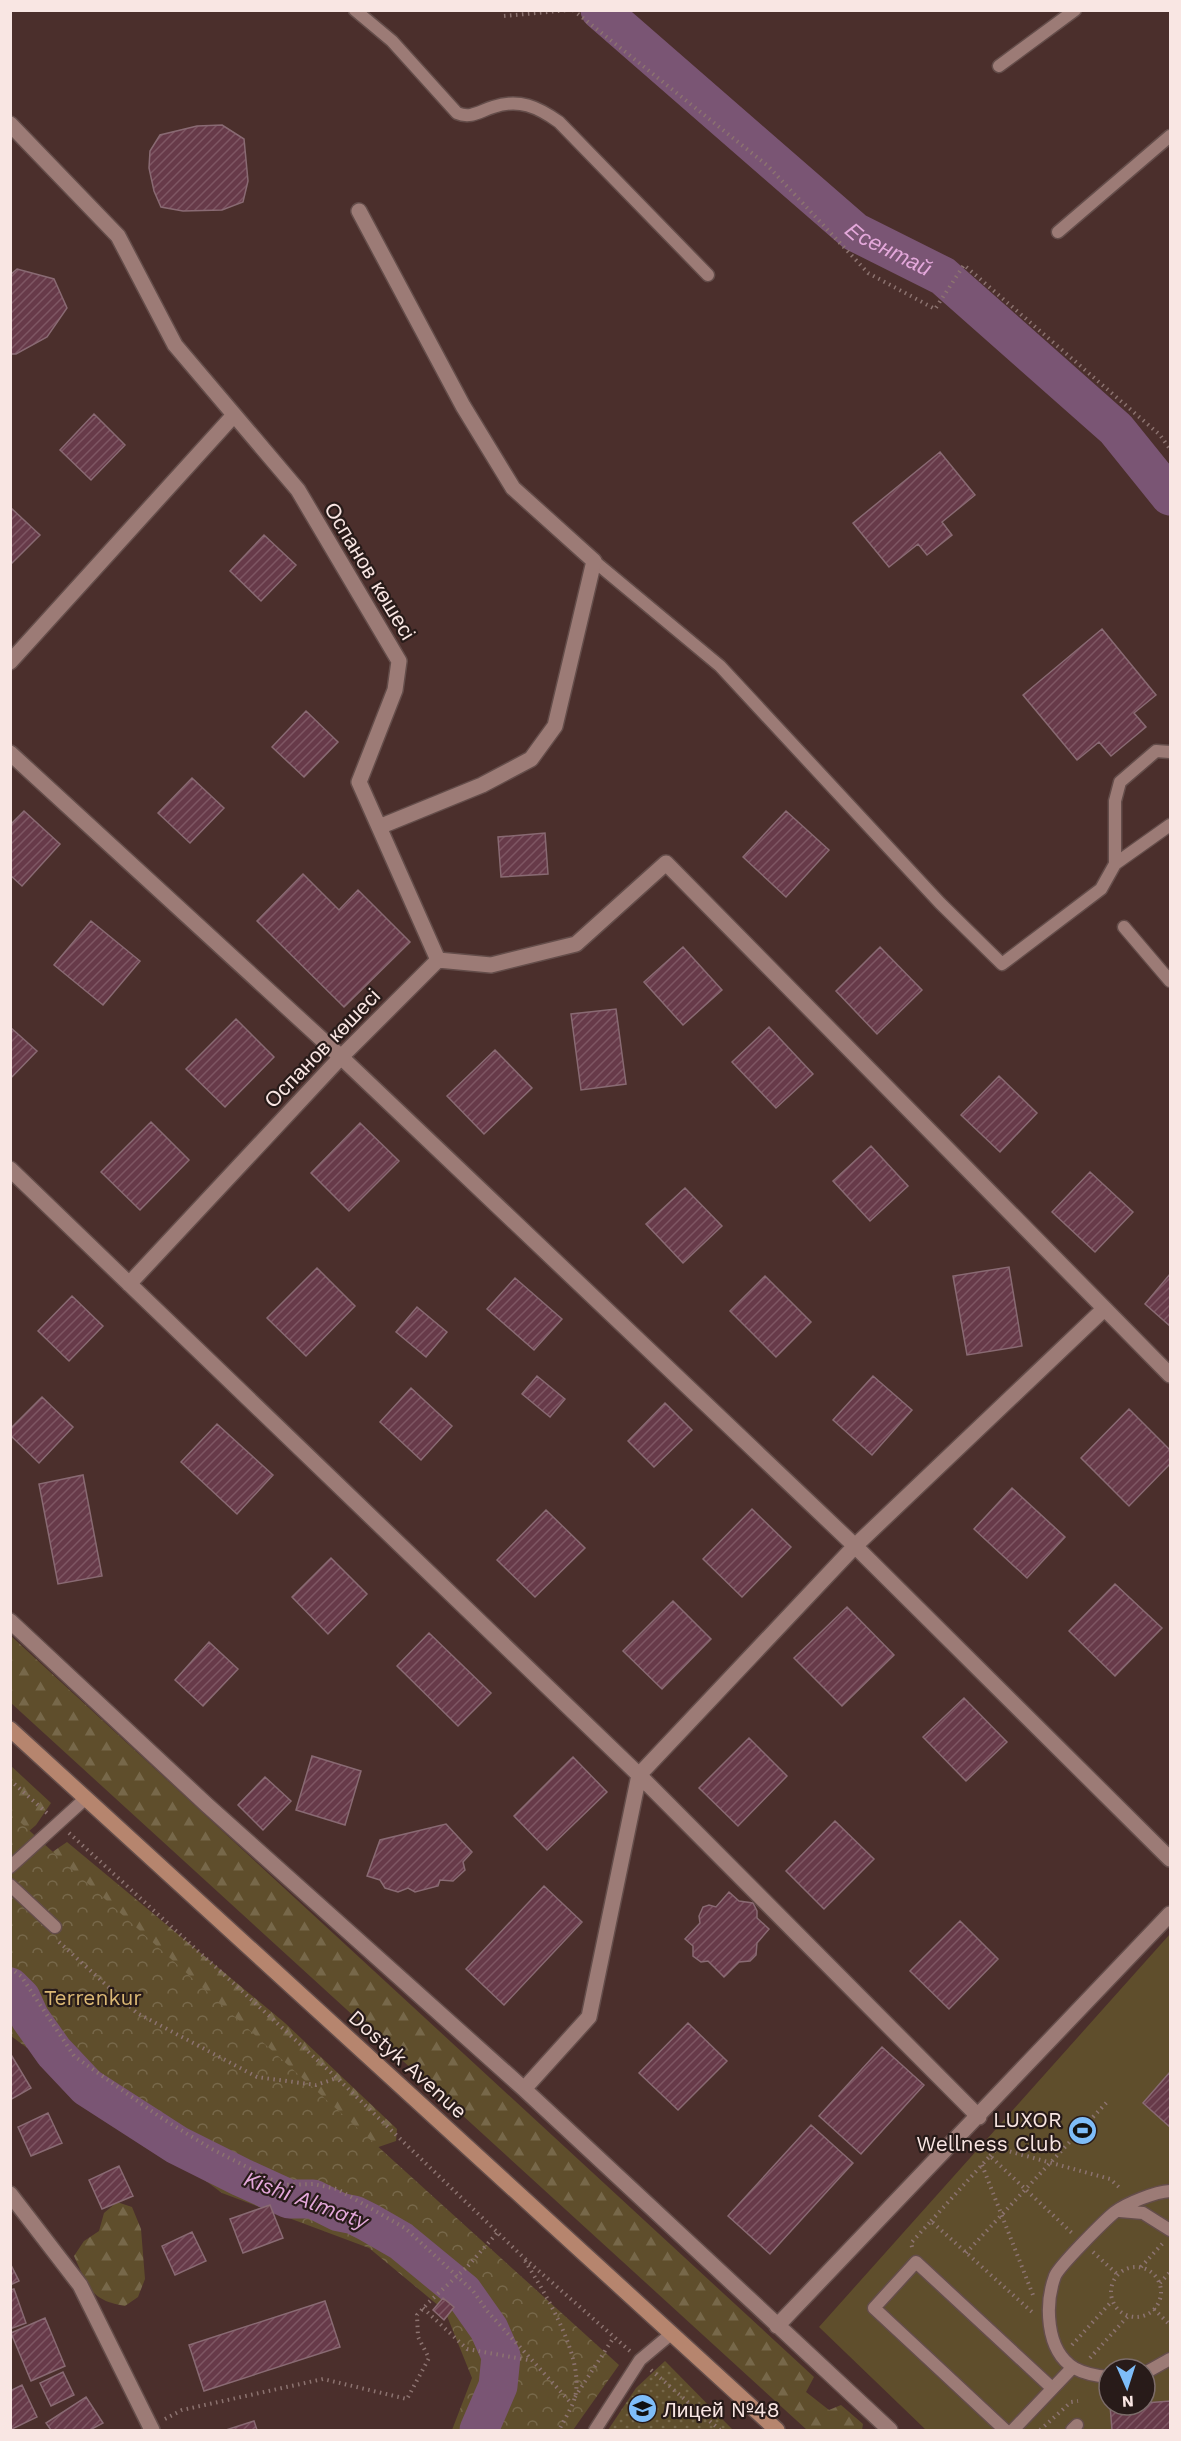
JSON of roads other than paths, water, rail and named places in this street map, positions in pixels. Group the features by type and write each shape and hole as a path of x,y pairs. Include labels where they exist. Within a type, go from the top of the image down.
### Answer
{"main road":[{"name":"Dostyk Avenue","path":"10,1729 777,2430"}],"street":[{"name":"Оспанов көшесі","path":"10,124 118,236 175,345 298,490 399,661 395,690 359,782 438,960 341,1057 129,1284"},
{"path":"359,212 464,406 513,488 594,561 555,726 531,759 482,785 379,827"},
{"path":"10,662 234,415"},
{"path":"10,753 341,1057 855,1546 1170,1859"},
{"path":"438,960 491,965 576,944 666,863 1170,1375"},
{"path":"10,1169 639,1775 979,2117"},
{"path":"524,2089 589,2017 639,1775 855,1546 1104,1310"},
{"path":"10,1621 207,1805 524,2089 890,2430"},
{"path":"777,2326 979,2117 1170,1914"},
{"path":"10,2194 80,2285 152,2429"}],"lane":[{"path":"355,10 392,41 457,113 473,116 500,105 524,103 543,110 559,122 708,276"},
{"path":"999,66 1075,10"},
{"path":"1058,232 1170,136"},
{"path":"594,561 720,666 940,903 1002,964 1101,889 1115,864 1170,825"},
{"path":"1115,864 1115,801 1120,782 1156,751 1170,752"},
{"path":"1124,927 1170,981"},
{"path":"10,1867 86,1798"},
{"path":"10,1884 53,1932"},
{"path":"1097,2375 1076,2369 1062,2356 1053,2340 1048,2312 1056,2274 1116,2211 1170,2192"},
{"path":"1116,2211 1143,2213 1169,2234"},
{"path":"1005,2430 874,2308 916,2262 1052,2388"},
{"path":"595,2430 640,2360 671,2334"},
{"path":"1013,2430 1052,2388 1076,2369"},
{"path":"1072,2430 1077,2426 1077,2430"}],"waterway":[{"name":"Есентай","path":"600,10 855,232 943,276 1116,429 1170,496"},
{"name":"Kіshі Almaty","path":"10,1987 21,1998 30,2018 54,2052 87,2087 177,2145 241,2177 289,2199 313,2199 339,2212 354,2215 368,2222 401,2241 463,2292 489,2329 501,2356 498,2386 479,2430"}],"place":[{"name":"LUXOR Wellness Club","path":"1083,2131"},
{"name":"Лицей №48","path":"642,2409"}],"park label":[{"name":"Terrenkur","path":"93,1997"}]}
